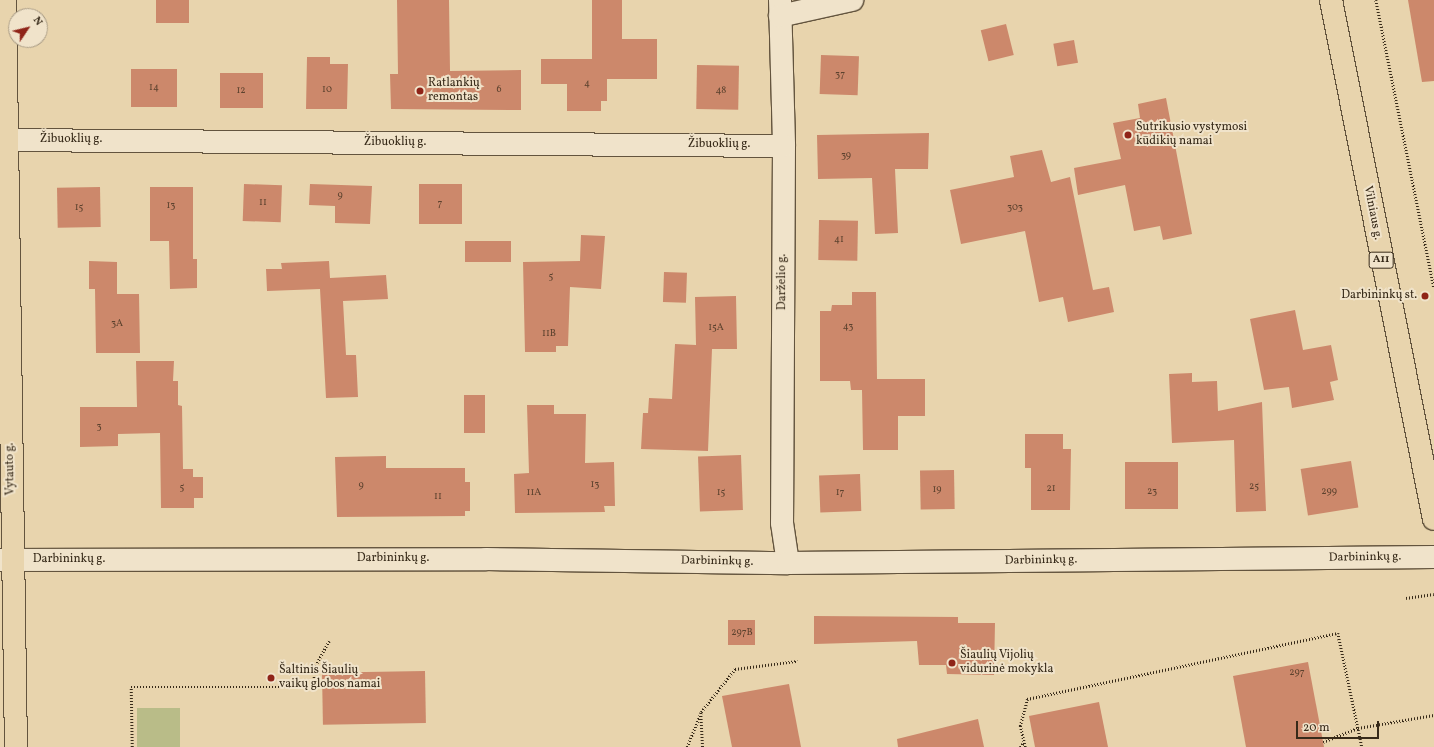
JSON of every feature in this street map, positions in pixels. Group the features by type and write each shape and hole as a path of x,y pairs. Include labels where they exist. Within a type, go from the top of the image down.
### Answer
{"main road":[{"name":"Vytauto g.","path":"4,0 6,140 6,560 16,747"},
{"name":"Vilniaus g.","path":"1331,0 1434,519"}],"street":[{"path":"780,8 852,0"},
{"name":"Darželio g.","path":"780,8 784,146 782,523 788,564"},
{"name":"Žibuoklių g.","path":"6,140 784,146"},
{"name":"Darbininkų g.","path":"6,560 486,559 788,564 1434,557"}],"path":[{"path":"1376,0 1434,287"},
{"path":"1406,598 1434,594"},
{"path":"1025,747 1020,726 1027,699 1338,633 1362,747"},
{"path":"132,747 131,686 314,687 314,668 329,641"},
{"path":"686,747 701,712 735,669 797,661"},
{"path":"701,712 703,747"},
{"path":"1323,742 1358,728 1434,715"},
{"path":"1020,747 1024,742"}],"green space":[{"path":"137,708 180,708 180,747 137,747"}],"building":[{"path":"156,0 189,0 189,23 156,23"},
{"path":"397,0 449,0 450,71 521,70 521,110 391,109 390,74 398,74"},
{"path":"592,0 622,0 622,39 657,39 657,79 607,79 607,101 601,101 601,111 567,111 567,84 541,84 541,59 592,59"},
{"path":"1408,0 1434,0 1434,81 1422,82"},
{"path":"1006,24 1014,55 989,61 981,30"},
{"path":"1074,40 1078,63 1057,66 1053,44"},
{"path":"821,55 859,56 858,95 820,94"},
{"path":"307,57 330,57 330,64 348,64 347,109 306,109"},
{"path":"697,65 739,66 738,110 696,109"},
{"path":"131,69 177,69 177,107 131,107"},
{"path":"220,73 263,73 263,108 220,108"},
{"path":"1166,98 1192,234 1163,240 1160,226 1134,231 1125,185 1078,195 1074,168 1121,159 1113,123 1140,118 1138,104"},
{"path":"929,133 928,169 895,169 898,233 875,234 872,178 818,179 817,135"},
{"path":"1042,150 1051,182 1070,177 1093,290 1109,287 1114,312 1068,322 1063,297 1039,302 1025,231 961,244 950,190 1014,177 1010,156"},
{"path":"244,184 282,185 281,222 243,221"},
{"path":"310,184 372,186 370,224 335,223 335,206 309,205"},
{"path":"419,184 462,184 462,224 419,224"},
{"path":"100,187 101,227 58,228 57,188"},
{"path":"150,187 193,187 193,259 197,259 197,288 170,289 169,241 150,241"},
{"path":"819,220 858,221 857,261 818,260"},
{"path":"581,235 605,236 601,289 570,287 568,346 556,346 556,352 525,352 523,262 580,261"},
{"path":"465,241 511,241 511,262 465,262"},
{"path":"89,261 117,262 117,294 139,294 140,353 96,353 95,289 89,289"},
{"path":"329,261 330,278 386,275 388,299 343,301 346,355 356,355 358,397 326,398 320,289 267,291 266,269 282,269 281,263"},
{"path":"664,272 687,273 686,303 663,302"},
{"path":"852,292 876,292 877,379 925,379 925,416 898,416 898,450 863,450 862,390 851,390 850,381 820,381 820,311 831,311 832,305 852,305"},
{"path":"736,296 737,349 712,349 708,451 641,449 643,413 648,413 649,398 672,399 675,344 696,345 695,297"},
{"path":"1295,310 1303,350 1331,345 1338,380 1330,382 1334,400 1292,408 1289,387 1264,390 1250,319"},
{"path":"136,361 174,361 173,381 178,381 178,405 182,406 183,469 193,469 193,477 203,477 203,498 194,498 194,508 161,508 160,433 118,434 118,446 80,447 80,407 137,407"},
{"path":"1192,373 1192,382 1217,381 1218,411 1262,402 1266,511 1236,512 1234,440 1172,443 1169,374"},
{"path":"464,395 485,395 485,433 464,433"},
{"path":"527,405 554,405 554,414 586,414 585,463 614,462 615,506 604,506 605,512 515,513 514,474 529,473"},
{"path":"1025,434 1063,434 1063,449 1071,449 1070,510 1031,510 1031,468 1025,468"},
{"path":"741,455 743,510 700,511 698,457"},
{"path":"386,456 386,468 465,468 465,482 470,482 470,511 465,511 465,516 337,517 335,457"},
{"path":"1351,461 1358,507 1308,515 1301,469"},
{"path":"1125,462 1178,462 1178,509 1125,509"},
{"path":"954,470 955,509 921,510 920,471"},
{"path":"860,474 861,511 820,512 819,475"},
{"path":"814,616 958,617 958,623 995,623 994,675 947,674 946,665 919,665 917,641 814,644"},
{"path":"728,620 755,620 755,645 728,645"},
{"path":"1308,662 1324,747 1246,747 1233,676"},
{"path":"425,671 426,723 323,725 322,673"},
{"path":"789,684 801,747 732,747 722,696"},
{"path":"1099,702 1108,747 1035,747 1029,716"},
{"path":"978,719 984,747 898,747 897,739"}],"place":[{"name":"Ratlankių remontas","path":"420,91"},
{"name":"Sutrikusio vystymosi kūdikių namai","path":"1128,135"},
{"name":"Darbininkų st.","path":"1425,296"},
{"name":"Šiaulių Vijolių vidurinė mokykla","path":"952,663"},
{"name":"Šaltinis Šiaulių vaikų globos namai","path":"271,678"}]}
